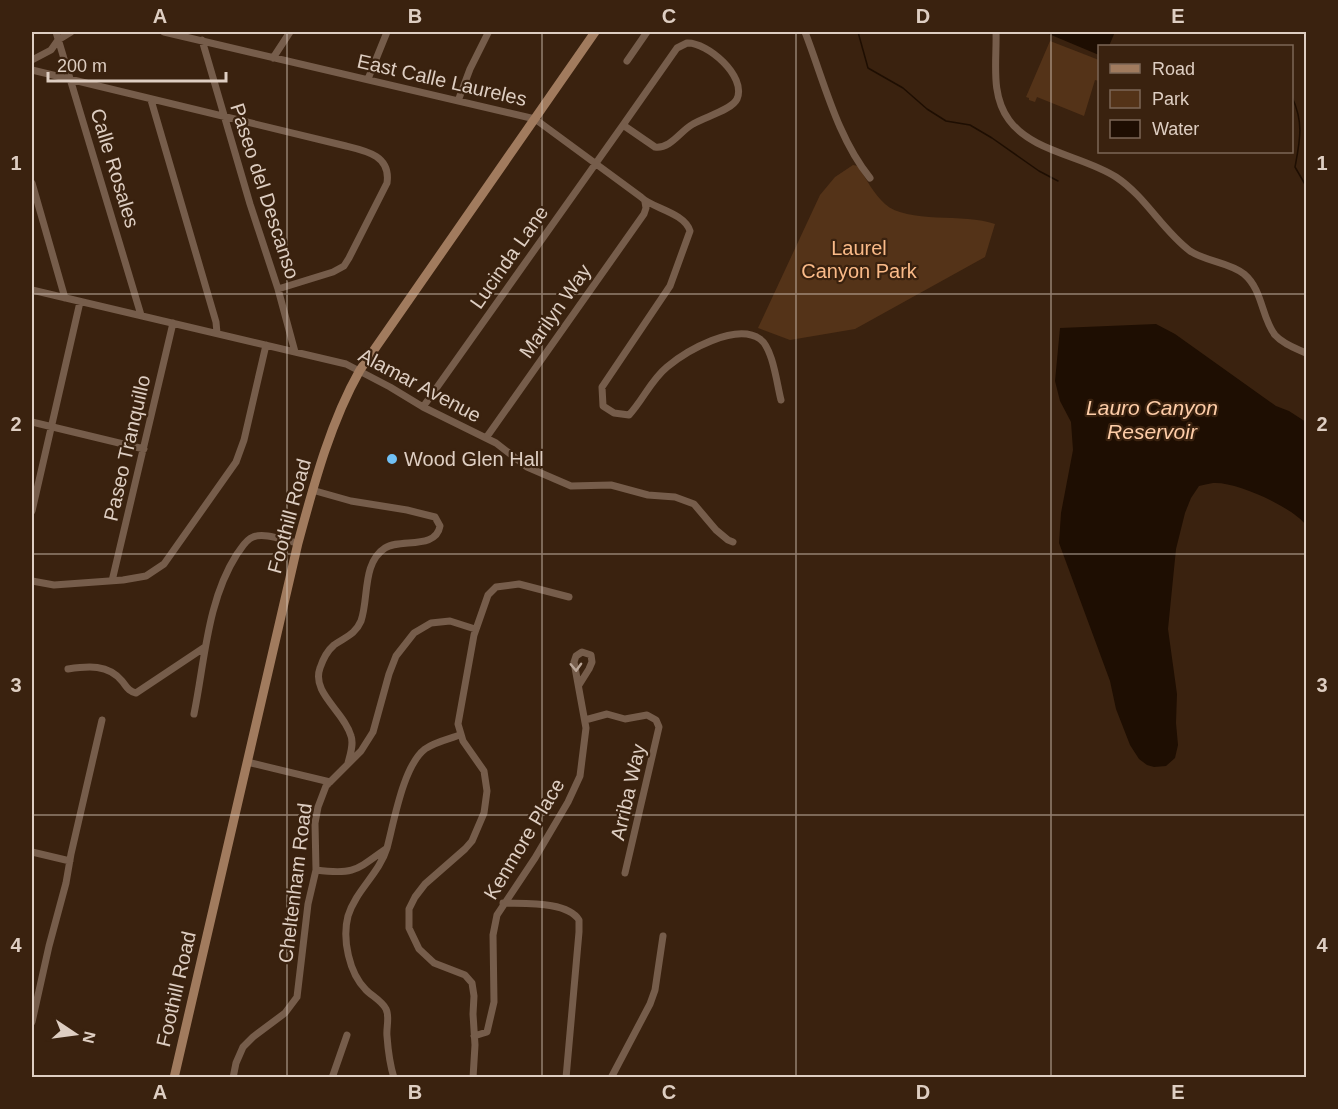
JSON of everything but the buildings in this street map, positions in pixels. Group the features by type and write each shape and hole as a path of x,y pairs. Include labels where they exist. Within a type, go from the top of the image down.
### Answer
{"main road":[{"name":"Foothill Road","path":"174,1077 298,543 312,490 340,414 360,370 595,32"}],"street":[{"name":"Calle Rosales","path":"56,32 141,315"},
{"path":"32,60 51,50 58,40 71,32"},
{"name":"East Calle Laureles","path":"164,32 184,34 273,58 535,119 645,202 658,206 689,226 690,231 670,286 603,387 603,406 614,413 629,415 650,385 666,368 708,341 723,336 745,334 760,339 770,352 781,400"},
{"path":"273,58 290,32"},
{"path":"368,79 387,32"},
{"path":"627,62 647,32"},
{"path":"805,32 837,120 851,151 870,178"},
{"path":"996,32 995,74 998,96 1004,113 1015,127 1028,138 1116,177 1130,187 1168,230 1192,252 1244,274 1257,291 1275,334 1292,347 1306,353"},
{"path":"458,101 470,69 489,33"},
{"name":"Paseo del Descanso","path":"202,40 278,289 294,352"},
{"name":"Lucinda Lane","path":"423,407 595,164 678,48 683,44 697,44 716,55 729,69 738,86 738,96 733,105 686,128 665,147 652,146 623,125"},
{"path":"32,70 370,152 379,158 386,167 388,178 386,189 344,266 333,272 278,289"},
{"path":"151,100 216,322 217,333"},
{"path":"32,183 65,298"},
{"name":"Marilyn Way","path":"486,438 644,214 645,202"},
{"name":"Alamar Avenue","path":"32,290 346,364 423,407 486,438 527,467 571,486 611,485 648,495 675,497 688,501 694,504 723,537 734,542"},
{"path":"32,511 80,302"},
{"name":"Paseo Tranquillo","path":"112,581 174,323"},
{"path":"32,581 54,585 112,581 146,576 164,564 231,471 244,440 266,345"},
{"path":"32,422 144,449"},
{"path":"312,490 351,501 421,513 435,517 440,526 436,536 428,540 396,544 380,552 369,573 364,609 358,626 350,636 335,644 328,651 319,669 318,683 321,690 342,715 352,738 347,765"},
{"path":"194,714 205,647 223,579 244,544 250,538 258,536 298,543"},
{"path":"473,1077 474,996 470,980 465,975 426,957 415,944 408,922 410,909 415,897 433,876 465,849 477,832 484,813 487,791 484,771 460,735 458,724 476,629 488,595 496,587 519,584 568,597"},
{"name":"Cheltenham Road","path":"233,1077 243,1047 285,1013 297,997 308,904 316,870 316,815 326,787 362,752 373,732 393,662 409,639 425,626 440,621 458,622 476,629"},
{"path":"68,669 93,666 105,669 117,676 130,692 136,693 205,647"},
{"name":"Kenmore Place","path":"474,1036 487,1032 493,1011 493,935 497,915 503,903 536,858 574,791 580,776 584,758 585,720 579,685"},
{"name":"Arriba Way","path":"585,720 607,714 625,718 647,715 656,720 659,727 625,873"},
{"path":"32,1022 102,720"},
{"path":"394,1077 387,1038 386,1009 360,982 351,962 346,934 348,915 353,903 381,864 406,777 413,762 424,750 434,744 460,735"},
{"path":"247,762 330,782"},
{"path":"316,870 339,873 353,870 387,848"},
{"path":"32,852 70,861"},
{"path":"503,903 560,907 571,912 579,920 566,1077"},
{"path":"611,1077 650,1004 655,990 663,936"},
{"path":"332,1077 347,1035"}],"green space":[{"path":"1050,41 1098,60 1098,81 1095,80 1084,116 1037,97 1035,102 1026,97"},
{"name":"Laurel Canyon Park","path":"853,165 858,166 881,200 895,210 921,216 968,219 995,224 985,257 855,329 790,340 758,328 820,195 835,177"}],"water":[{"path":"1044,32 1115,32 1109,45 1098,45 1098,55"},
{"name":"Lauro Canyon Reservoir","path":"1156,324 1175,334 1276,406 1306,422 1306,525 1289,511 1263,496 1223,483 1199,486 1191,498 1176,549 1168,629 1177,694 1178,745 1175,758 1166,766 1154,767 1139,759 1130,745 1116,709 1110,681 1059,543 1061,513 1073,450 1071,422 1060,401 1055,381 1060,328"}],"waterway":[{"path":"858,32 868,68 903,88 927,109 946,121 970,125 1058,181"},
{"path":"1293,99 1300,123 1295,167 1306,186"}],"place":[{"name":"Wood Glen Hall","path":"392,459"}]}
